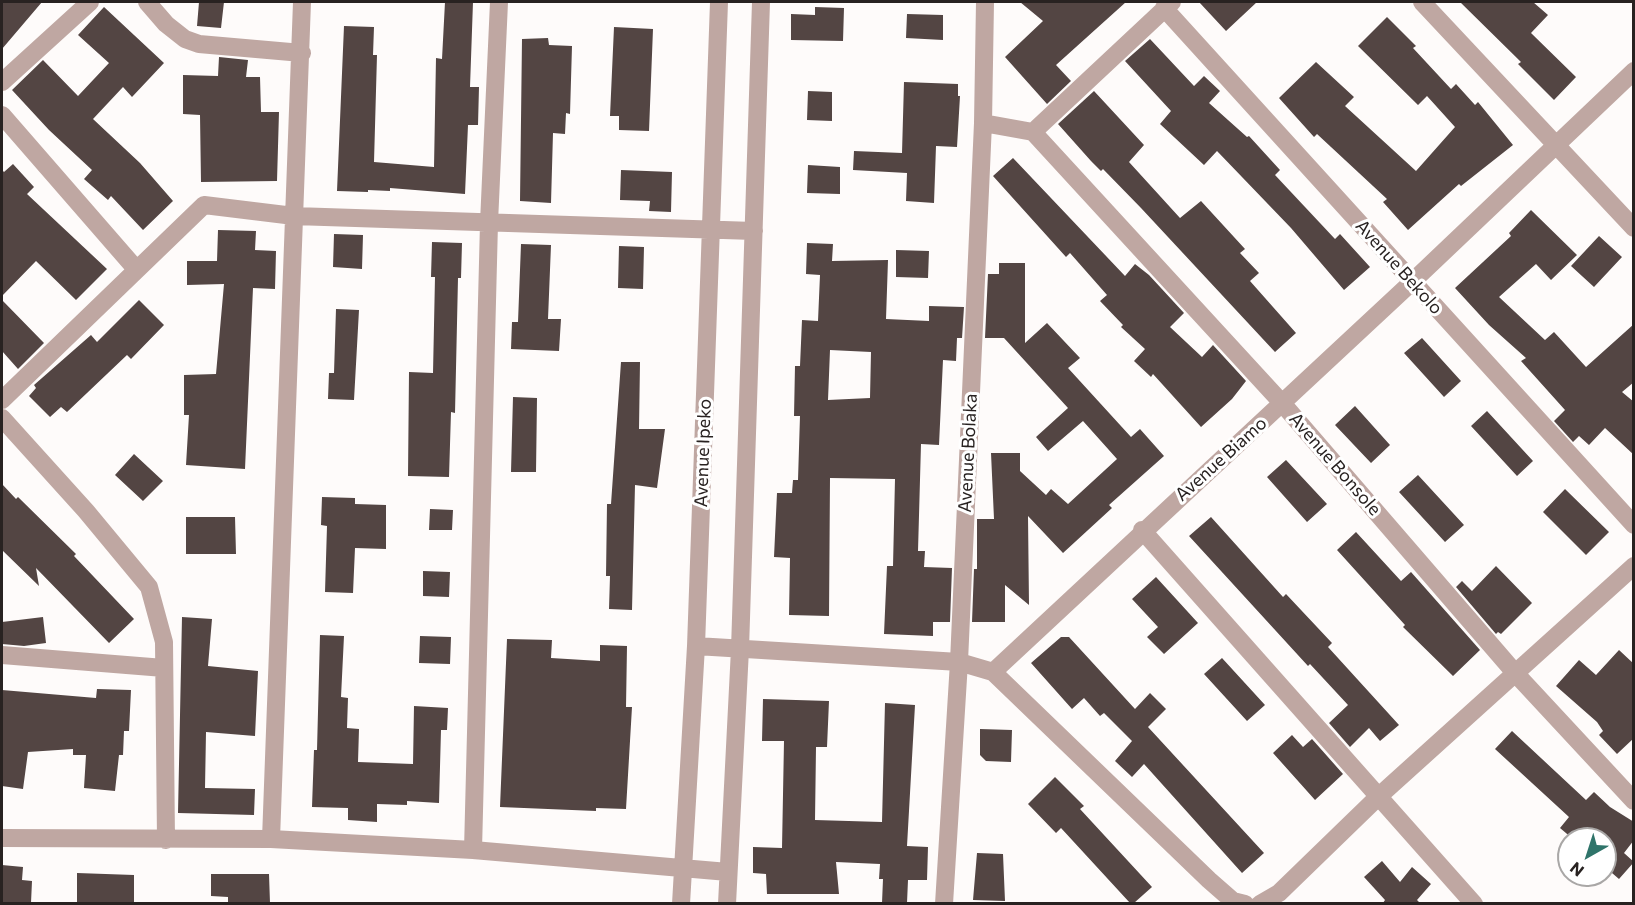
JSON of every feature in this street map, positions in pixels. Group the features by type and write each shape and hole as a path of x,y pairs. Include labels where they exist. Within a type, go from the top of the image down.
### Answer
{"street":[{"path":"2,82 90,2"},
{"path":"147,2 166,24 185,39 199,44 302,53"},
{"path":"271,839 302,53 302,2"},
{"path":"473,850 489,223 499,2"},
{"name":"Avenue Ipeko","path":"681,903 696,646 719,2"},
{"path":"727,903 740,649 761,2"},
{"name":"Avenue Bolaka","path":"944,903 959,662 983,123 985,2"},
{"path":"1422,2 1634,228"},
{"path":"983,123 1033,132 1168,5"},
{"name":"Avenue Bekolo","path":"1168,5 1412,282 1634,525"},
{"name":"Avenue Biamo","path":"993,672 1142,530 1412,282 1634,71"},
{"path":"2,115 136,269"},
{"name":"Avenue Bonsole","path":"1033,132 1282,403 1516,674 1634,801"},
{"path":"2,400 204,205 294,216 711,232 754,231"},
{"path":"2,418 86,511 149,587 164,642 166,840"},
{"path":"1142,530 1474,903"},
{"path":"1260,903 1279,893 1378,797 1634,566"},
{"path":"696,646 959,662 993,672 1209,880 1233,901 1245,903"},
{"path":"2,655 164,668"},
{"path":"2,838 271,839 473,850 728,872"}],"building":[{"path":"2,2 42,2 2,49"},
{"path":"199,2 224,2 221,28 197,26"},
{"path":"445,2 473,2 470,87 479,87 478,125 468,125 465,194 390,188 390,191 337,191 344,26 374,27 373,55 377,55 374,162 434,167 436,58 442,59"},
{"path":"1020,2 1126,2 1056,65 1071,81 1047,104 1005,57 1043,21"},
{"path":"1199,2 1257,2 1226,31"},
{"path":"1460,2 1533,2 1548,15 1531,33 1576,77 1554,100 1518,64 1521,62"},
{"path":"104,7 164,63 132,97 123,87 93,119 140,163 173,201 143,230 111,196 108,200 84,179 92,170 49,130 12,90 43,60 78,96 109,63 78,35"},
{"path":"815,7 844,8 843,41 791,40 791,14 815,15"},
{"path":"907,14 943,15 943,40 906,38"},
{"path":"1387,17 1416,46 1413,48 1451,89 1456,84 1475,105 1478,102 1513,145 1461,186 1459,184 1408,230 1383,202 1387,199 1317,134 1314,137 1279,98 1316,62 1354,97 1345,106 1416,171 1455,127 1427,96 1418,105 1358,46"},
{"path":"614,27 653,29 649,131 619,130 619,116 610,116"},
{"path":"548,38 549,45 572,46 570,114 566,113 565,134 553,133 551,203 520,201 522,39"},
{"path":"1150,39 1194,86 1204,76 1220,91 1209,103 1247,137 1249,136 1280,170 1275,175 1335,239 1340,234 1370,267 1344,290 1291,228 1217,151 1204,165 1160,124 1171,111 1125,61"},
{"path":"219,57 248,60 246,77 260,77 261,112 279,112 277,181 201,182 200,115 183,114 183,75 218,76"},
{"path":"904,82 958,84 958,96 960,96 957,147 936,146 934,203 906,201 907,173 853,170 854,151 902,153"},
{"path":"808,91 832,92 832,121 807,120"},
{"path":"1094,91 1144,145 1129,162 1180,218 1201,201 1245,249 1240,253 1259,273 1250,281 1296,333 1275,352 1141,208 1103,169 1101,171 1091,161 1058,124"},
{"path":"1013,158 1125,276 1135,264 1149,275 1184,313 1170,327 1202,357 1213,345 1246,381 1232,399 1201,427 1153,374 1151,377 1134,361 1145,349 1121,327 1123,325 1100,301 1107,295 1070,253 1066,257 993,176"},
{"path":"13,164 34,187 27,194 107,269 76,300 36,261 2,296 2,170 4,172"},
{"path":"808,165 840,167 840,194 807,193"},
{"path":"621,170 672,172 671,212 649,211 650,201 620,200"},
{"path":"1531,210 1577,255 1551,280 1536,264 1499,297 1545,340 1554,332 1586,367 1634,324 1634,382 1622,392 1634,402 1634,455 1605,428 1589,445 1579,436 1573,442 1554,421 1565,410 1521,361 1526,358 1489,325 1455,288 1511,236 1509,233"},
{"path":"218,230 256,231 255,250 276,251 275,289 253,288 245,469 186,465 189,415 184,415 184,375 216,374 224,284 187,285 187,261 217,261"},
{"path":"334,234 363,235 362,269 333,267"},
{"path":"1599,236 1622,257 1594,287 1571,266"},
{"path":"432,242 462,243 461,278 458,278 455,413 451,412 449,477 408,476 409,372 433,373 435,277 431,277"},
{"path":"807,243 833,244 832,261 888,260 886,319 929,321 929,306 964,307 962,338 957,338 956,361 943,360 939,445 921,444 918,551 925,551 924,567 952,568 950,622 933,622 933,636 884,634 887,566 893,566 895,479 830,478 829,616 789,615 790,558 774,557 777,493 792,493 793,480 798,480 800,416 794,416 795,366 800,366 802,320 818,321 820,275 806,274","holes":["830,350 871,352 870,398 828,400"]},
{"path":"521,244 551,245 548,319 561,319 559,351 511,349 512,322 518,322"},
{"path":"619,246 644,247 643,289 618,288"},
{"path":"896,250 929,251 928,278 896,277"},
{"path":"999,263 1025,263 1025,343 1047,323 1080,358 1068,368 1131,437 1140,429 1164,456 1109,505 1112,508 1063,553 1028,516 1029,605 1005,585 1005,622 972,622 974,569 977,569 977,519 994,519 991,453 1020,453 1020,471 1046,495 1051,489 1068,504 1117,459 1083,421 1048,451 1036,437 1068,408 1004,338 985,338 988,274 999,274"},
{"path":"2,300 44,343 18,369 2,351"},
{"path":"139,300 164,325 131,359 127,355 67,412 61,407 50,417 29,396 36,388 34,385 91,335 97,342"},
{"path":"336,309 359,310 354,400 328,399 329,373 334,373"},
{"path":"1422,338 1461,381 1444,397 1404,353"},
{"path":"621,362 640,362 639,429 665,429 657,488 635,485 632,610 609,609 610,576 606,576 607,504 611,504"},
{"path":"513,397 537,398 536,472 511,472"},
{"path":"1355,406 1390,445 1371,463 1335,425"},
{"path":"1487,411 1533,461 1517,476 1471,426"},
{"path":"134,454 163,481 143,501 115,475"},
{"path":"1286,460 1327,504 1307,522 1267,477"},
{"path":"1418,475 1464,525 1445,542 1399,492"},
{"path":"2,484 76,554 74,556 134,619 109,643 36,568 39,586 2,550"},
{"path":"1565,489 1609,532 1586,555 1543,512"},
{"path":"322,497 355,498 355,504 386,505 386,549 355,548 353,593 325,592 327,526 321,525"},
{"path":"430,509 453,510 452,530 429,530"},
{"path":"186,517 235,517 236,554 186,554"},
{"path":"1211,517 1283,597 1286,594 1332,643 1328,647 1399,725 1380,741 1369,728 1350,747 1329,723 1348,705 1310,664 1308,666 1189,536"},
{"path":"1356,532 1401,581 1411,572 1480,650 1453,676 1403,627 1405,625 1337,550"},
{"path":"1496,566 1532,603 1501,634 1498,632 1496,634 1456,587 1462,581 1472,591"},
{"path":"423,571 450,572 449,597 423,596"},
{"path":"1156,577 1198,623 1164,654 1147,637 1158,627 1132,599"},
{"path":"43,617 46,643 24,646 2,644 2,622"},
{"path":"182,617 212,619 208,666 258,671 255,736 206,732 205,788 255,789 254,815 178,813"},
{"path":"320,635 344,636 341,697 348,698 347,728 359,729 358,762 413,764 414,706 448,708 447,730 441,730 439,803 407,801 407,805 377,804 377,822 348,820 348,808 312,807 314,750 317,750"},
{"path":"420,636 451,637 450,664 419,663"},
{"path":"1061,637 1069,637 1135,709 1150,693 1166,709 1148,727 1264,853 1242,873 1144,764 1132,777 1115,761 1132,741 1104,713 1100,716 1084,698 1072,709 1031,663"},
{"path":"507,639 552,640 551,658 600,661 600,645 627,646 626,707 632,707 626,809 596,808 596,811 500,807"},
{"path":"1619,650 1634,664 1634,738 1617,754 1599,735 1603,731 1597,722 1556,686 1579,660 1596,675"},
{"path":"1222,658 1265,705 1247,721 1204,674"},
{"path":"97,689 131,690 129,731 124,731 123,755 119,755 115,791 84,788 86,755 73,755 73,749 28,752 23,789 2,786 2,690 96,698"},
{"path":"763,699 829,701 827,747 816,747 815,820 882,822 885,703 915,705 907,846 928,847 927,880 908,880 907,903 882,903 883,879 879,879 880,864 836,862 839,894 767,894 766,874 753,873 753,847 782,848 784,741 762,741"},
{"path":"980,729 1012,730 1011,762 986,761 980,755"},
{"path":"1512,731 1586,800 1594,792 1610,807 1634,822 1634,840 1624,853 1634,862 1619,879 1617,877 1617,827 1561,827 1569,817 1495,749"},
{"path":"1292,735 1303,747 1312,739 1343,774 1315,800 1273,753"},
{"path":"1055,777 1084,806 1080,809 1152,887 1134,903 1130,903 1061,828 1056,833 1028,804"},
{"path":"977,853 1003,854 1005,901 973,900"},
{"path":"1382,861 1400,882 1412,867 1431,884 1417,900 1420,903 1383,903 1385,900 1364,877"},
{"path":"2,865 23,867 22,880 32,881 31,903 2,903"},
{"path":"77,873 134,875 134,903 77,903"},
{"path":"211,874 269,874 270,903 228,903 228,897 211,896"}]}
